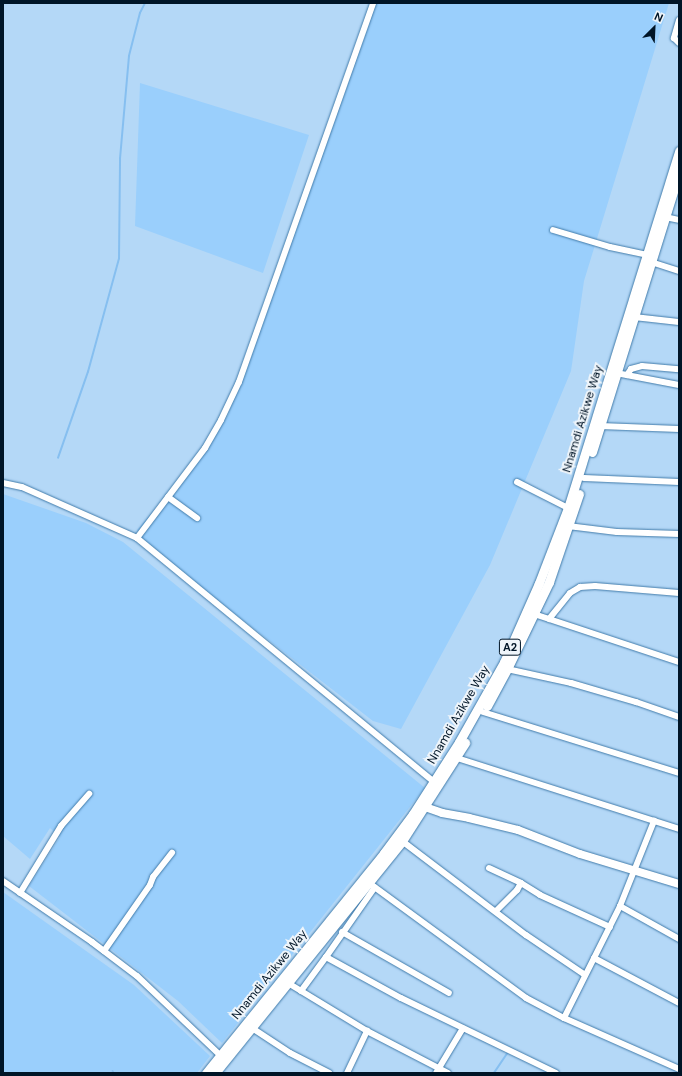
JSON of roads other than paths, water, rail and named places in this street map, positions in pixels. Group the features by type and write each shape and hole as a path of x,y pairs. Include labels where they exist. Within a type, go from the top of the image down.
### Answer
{"highway":[{"name":"Nnamdi Azikwe Way","path":"218,1072 288,983 372,885 456,758 508,669 549,582 584,478 634,317 679,151"},
{"name":"Nnamdi Azikwe Way","path":"206,1073 384,853 434,782 459,742 504,662 533,598 568,508 649,258 665,218 679,173"}],"main road":[{"path":"425,807 442,814 469,818 518,830 580,854 679,884"}],"street":[{"path":"138,538 205,448 221,420 239,382 373,3"},
{"path":"679,20 674,38 679,43"},
{"path":"665,218 679,220"},
{"path":"553,230 610,248 649,258 679,271"},
{"path":"634,317 679,322"},
{"path":"627,375 631,369 642,366 679,369"},
{"path":"616,373 679,385"},
{"path":"600,426 679,429"},
{"path":"584,478 679,482"},
{"path":"517,482 568,508"},
{"path":"3,483 22,487 138,538 434,782"},
{"path":"168,497 197,518"},
{"path":"568,526 617,532 679,534"},
{"path":"549,619 570,593 580,587 595,586 679,593"},
{"path":"534,614 679,662"},
{"path":"508,669 571,683 636,702 679,717"},
{"path":"484,712 679,773"},
{"path":"456,758 679,829"},
{"path":"20,893 61,826 89,794"},
{"path":"564,1018 620,906 654,821"},
{"path":"402,841 526,935 585,975"},
{"path":"104,951 172,853"},
{"path":"489,868 610,927"},
{"path":"3,881 104,951 137,976 220,1055"},
{"path":"496,911 517,890 520,883"},
{"path":"300,991 326,957 372,885 526,998 564,1018 679,1069"},
{"path":"620,906 679,939"},
{"path":"342,932 449,993"},
{"path":"326,957 463,1028 556,1073"},
{"path":"594,958 679,1003"},
{"path":"288,983 366,1031 438,1071 448,1073"},
{"path":"252,1028 290,1053 329,1073"},
{"path":"438,1071 463,1028"},
{"path":"347,1073 366,1031"}],"waterway":[{"path":"58,458 88,372 119,259 120,159 129,56 140,13 145,3"},
{"path":"494,1073 508,1052"}]}
